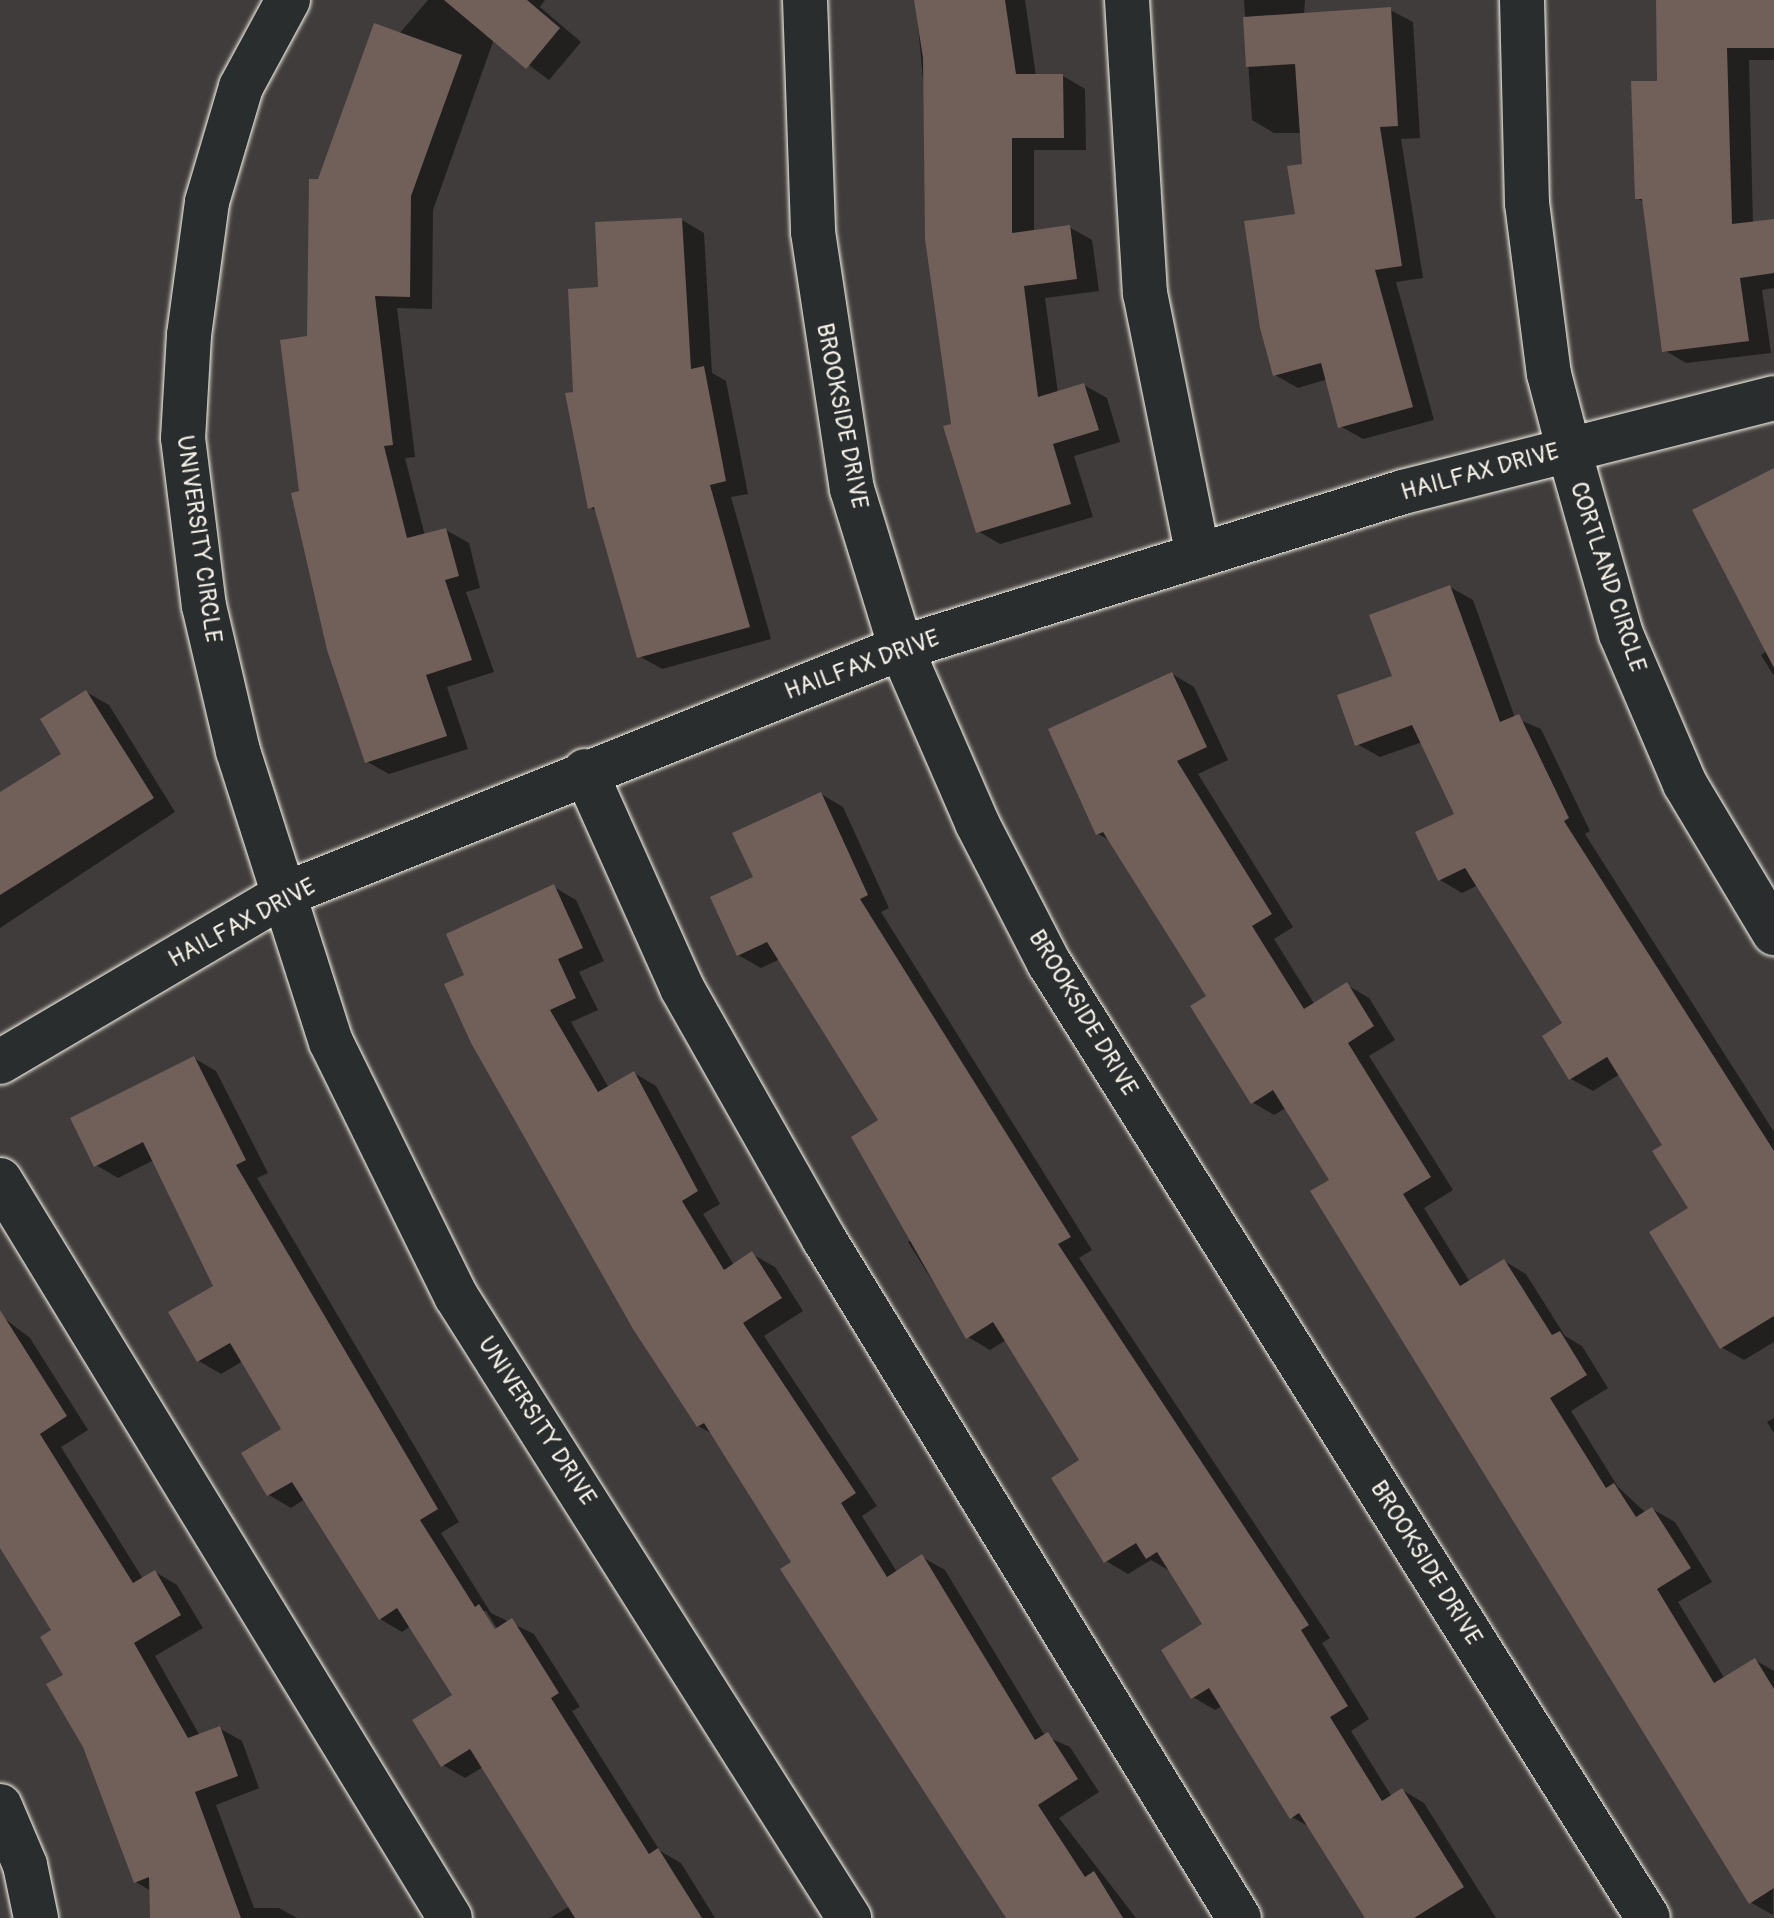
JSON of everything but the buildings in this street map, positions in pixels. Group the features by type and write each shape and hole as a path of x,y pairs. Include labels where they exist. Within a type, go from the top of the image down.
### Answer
{"street":[{"name":"UNIVERSITY CIRCLE","path":"283,895 238,751 204,606 183,438 207,202 241,87 288,0"},
{"name":"BROOKSIDE DRIVE","path":"805,0 813,232 828,365 852,489 901,648 1049,963 1648,1918"},
{"path":"1127,0 1145,293 1198,556"},
{"name":"CORTLAND CIRCLE","path":"1522,0 1527,203 1549,374 1568,447 1633,661 1685,784 1774,933"},
{"name":"HAILFAX DRIVE","path":"0,1062 283,895 585,771 901,648 1568,447 1774,398"},
{"path":"585,771 682,988 824,1239 1239,1918"},
{"name":"UNIVERSITY DRIVE","path":"283,895 331,1042 456,1296 849,1918"},
{"path":"0,1180 450,1918"},
{"path":"0,1806 25,1865 36,1918"}]}
